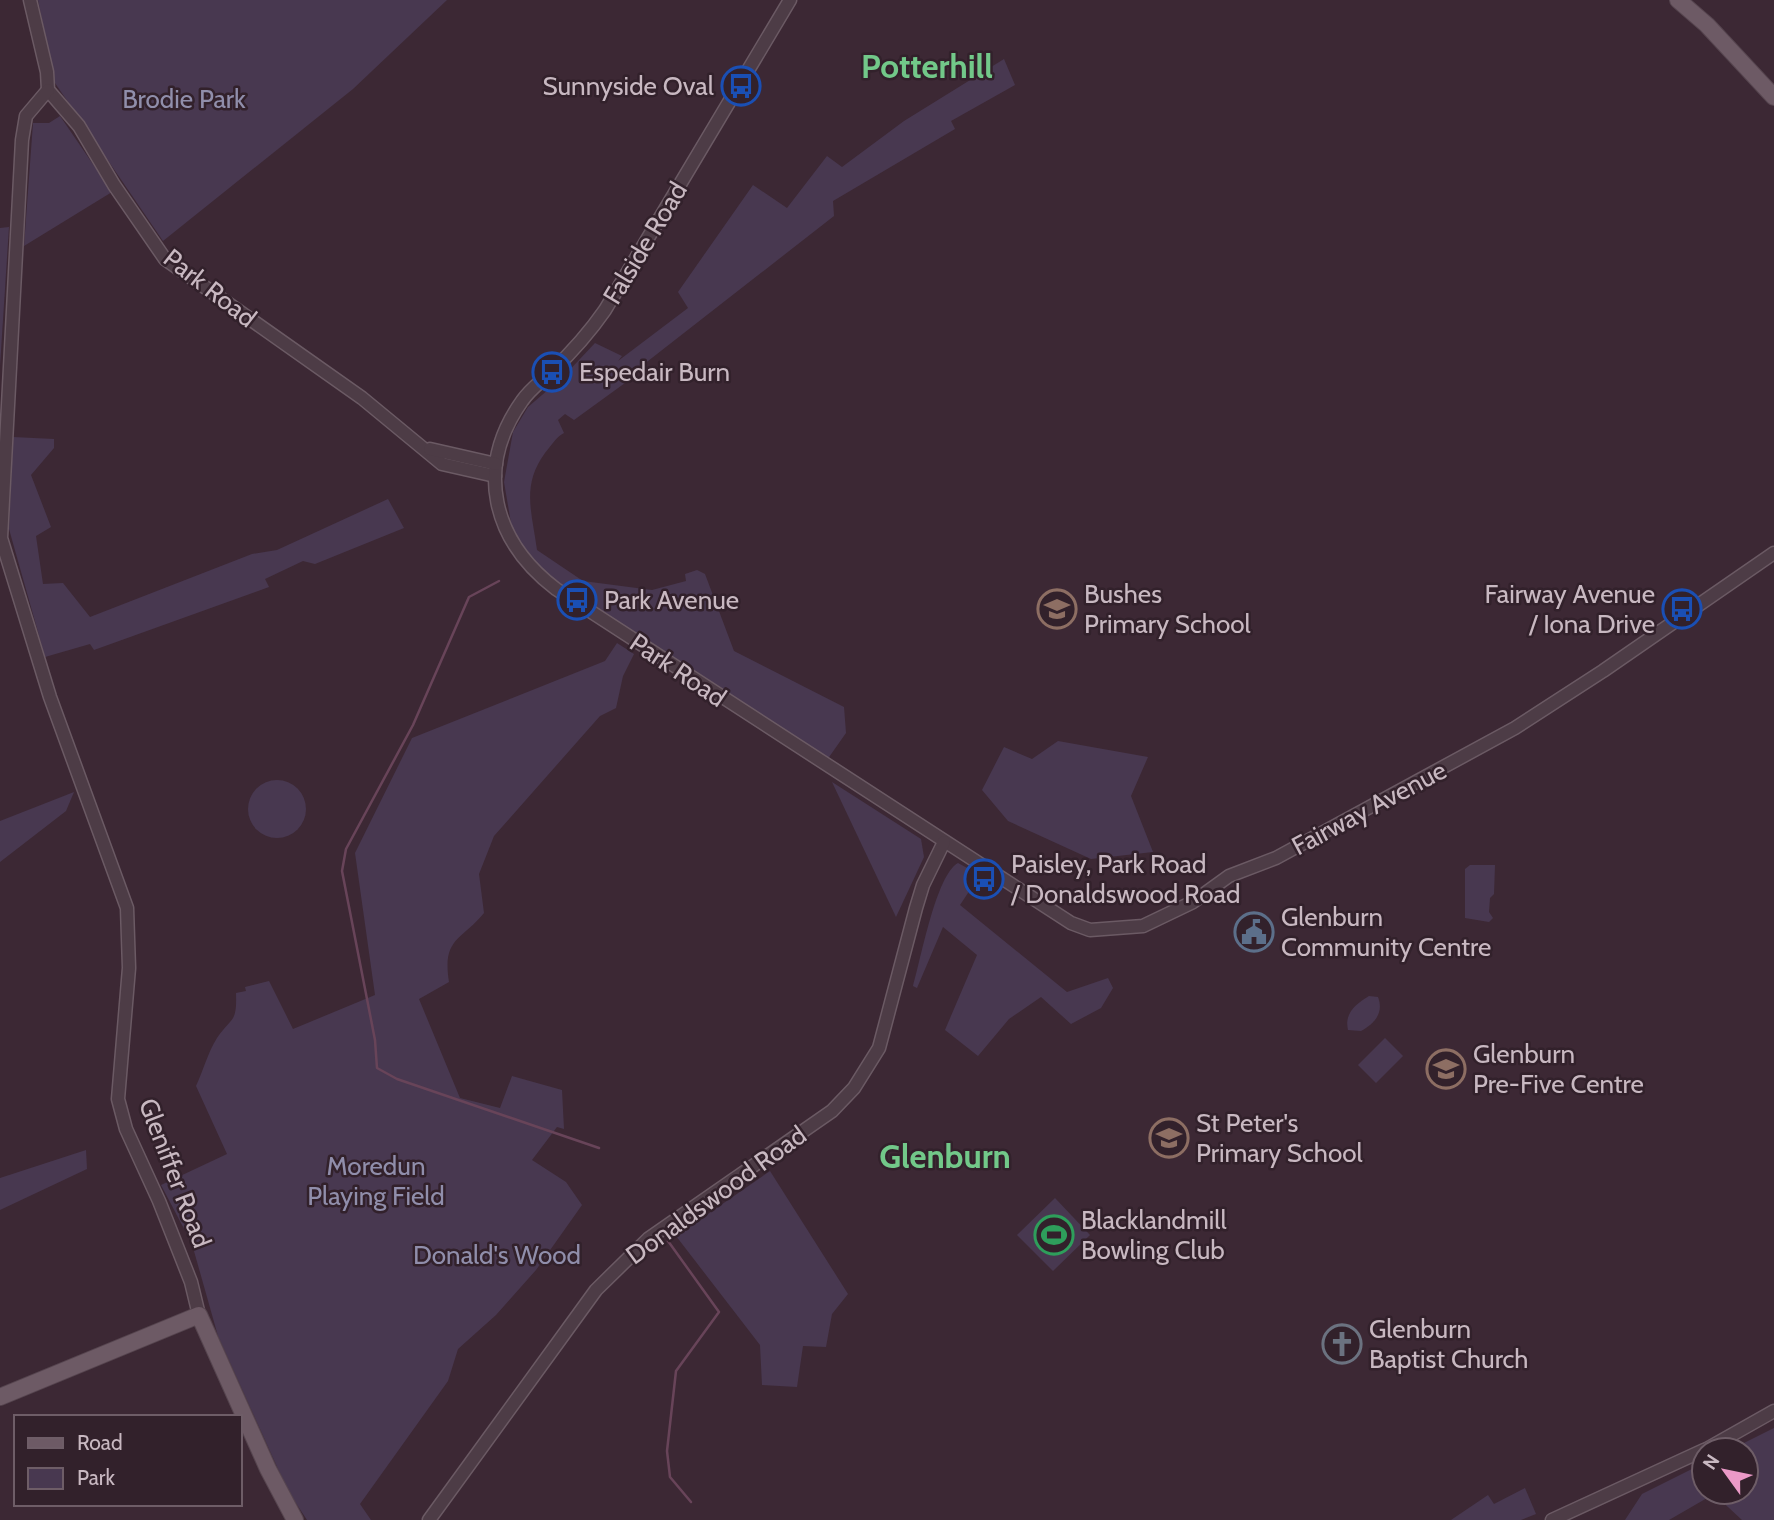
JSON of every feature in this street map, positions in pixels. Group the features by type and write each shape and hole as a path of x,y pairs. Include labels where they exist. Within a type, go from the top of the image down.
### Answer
{"main road":[{"path":"1684,4 1774,97"},
{"path":"0,1397 199,1315"},
{"name":"Gleniffer Road","path":"199,1315 268,1469 295,1520"}],"street":[{"path":"30,0 47,72 48,90"},
{"name":"Falside Road","path":"495,470 501,439 522,400 583,340 605,310 790,0"},
{"name":"Park Road","path":"48,90 79,127 165,259 362,398 442,464 495,470 498,509 504,529 517,551 541,578 699,685 944,842"},
{"name":"Gleniffer Road","path":"48,90 26,116 22,140 1,538 67,747 127,908 129,968 118,1099 126,1129 159,1201 191,1282 199,1315"},
{"name":"Fairway Avenue","path":"944,842 1071,923 1099,930 1143,926 1207,894 1229,876 1276,858 1515,728 1774,553"},
{"name":"Donaldswood Road","path":"429,1520 588,1301 623,1261 697,1203 832,1111 854,1088 879,1048 923,885 944,842"},
{"path":"1729,1436 1774,1411"},
{"path":"1552,1520 1690,1456"}],"green space":[{"name":"Brodie Park","path":"38,0 447,0 353,89 163,241 55,83"},
{"path":"1004,59 1015,85 951,121 955,129 833,201 834,216 625,379 615,371 625,383 574,420 565,414 558,420 564,433 545,453 533,477 530,500 537,550 583,581 652,590 686,581 685,574 697,570 705,574 734,651 844,707 846,733 827,760 595,611 537,569 512,529 504,482 513,432 528,407 563,377 595,343 622,356 618,361 688,308 678,292 753,185 787,208 827,156 842,167 904,121"},
{"path":"60,116 112,192 24,246 33,123 49,123"},
{"path":"9,227 0,366 0,228"},
{"path":"13,437 54,439 54,448 31,475 51,527 36,536 43,584 63,583 90,617 252,554 277,550 388,499 404,528 315,564 303,561 265,579 269,587 94,650 90,644 45,657 9,529"},
{"path":"617,643 634,654 623,676 616,708 600,716 494,836 479,874 484,913 451,948 448,957 449,982 419,999 460,1098 500,1108 512,1076 562,1090 564,1129 557,1127 532,1160 566,1182 582,1205 536,1270 496,1315 458,1349 448,1381 360,1504 371,1520 307,1520 288,1491 218,1336 192,1244 161,1185 227,1154 196,1086 214,1043 234,1015 236,993 246,991 245,987 269,981 293,1029 375,995 355,853 412,738 605,661"},
{"path":"1058,741 1148,757 1131,796 1153,852 1091,859 1008,821 982,790 1004,747 1032,759"},
{"path":"271,780 283,780 298,788 306,803 306,815 298,830 283,838 271,838 256,830 248,815 248,803 256,788"},
{"path":"832,782 921,839 924,857 896,917"},
{"path":"74,792 66,811 0,862 0,821"},
{"path":"958,863 980,875 960,905 1067,992 1108,978 1113,988 1101,1008 1071,1024 1041,997 1009,1019 978,1056 945,1030 977,955 943,927 917,988 913,986 936,900 950,871"},
{"path":"1470,865 1495,865 1494,894 1490,898 1489,912 1493,918 1489,922 1465,918 1465,869"},
{"path":"1369,996 1378,997 1380,1008 1377,1017 1361,1031 1348,1030 1349,1014"},
{"path":"1385,1038 1403,1056 1376,1083 1358,1065"},
{"path":"86,1150 87,1169 0,1210 0,1178"},
{"path":"770,1171 848,1294 832,1314 826,1347 803,1346 797,1387 762,1385 760,1345 676,1236"},
{"name":"Blacklandmill Bowling Club","path":"1055,1198 1090,1235 1053,1271 1017,1235"},
{"path":"1774,1428 1774,1520 1742,1520 1727,1506 1760,1506 1758,1436"},
{"path":"1690,1470 1690,1506 1693,1506 1669,1520 1625,1520 1642,1494"},
{"path":"1525,1488 1536,1514 1521,1520 1451,1520 1488,1495 1494,1504"}],"waterway":[{"path":"499,581 469,597 413,725 346,849 342,871 375,1040 377,1068 397,1079 599,1148"},
{"path":"668,1241 719,1312 676,1371 667,1451 670,1477 691,1502"}],"place":[{"name":"Sunnyside Oval","path":"741,86"},
{"name":"Espedair Burn","path":"552,372"},
{"name":"Park Avenue","path":"577,600"},
{"name":"Bushes Primary School","path":"1057,609"},
{"name":"Fairway Avenue / Iona Drive","path":"1682,609"},
{"name":"Paisley, Park Road / Donaldswood Road","path":"984,879"},
{"name":"Glenburn Community Centre","path":"1254,932"},
{"name":"Glenburn Pre-Five Centre","path":"1446,1069"},
{"name":"St Peter's Primary School","path":"1169,1138"},
{"name":"Blacklandmill Bowling Club","path":"1054,1235"},
{"name":"Glenburn Baptist Church","path":"1342,1344"}],"district":[{"name":"Potterhill","path":"927,66"},
{"name":"Glenburn","path":"945,1156"}],"park label":[{"name":"Moredun Playing Field","path":"376,1181"},
{"name":"Donald's Wood","path":"497,1255"}]}
